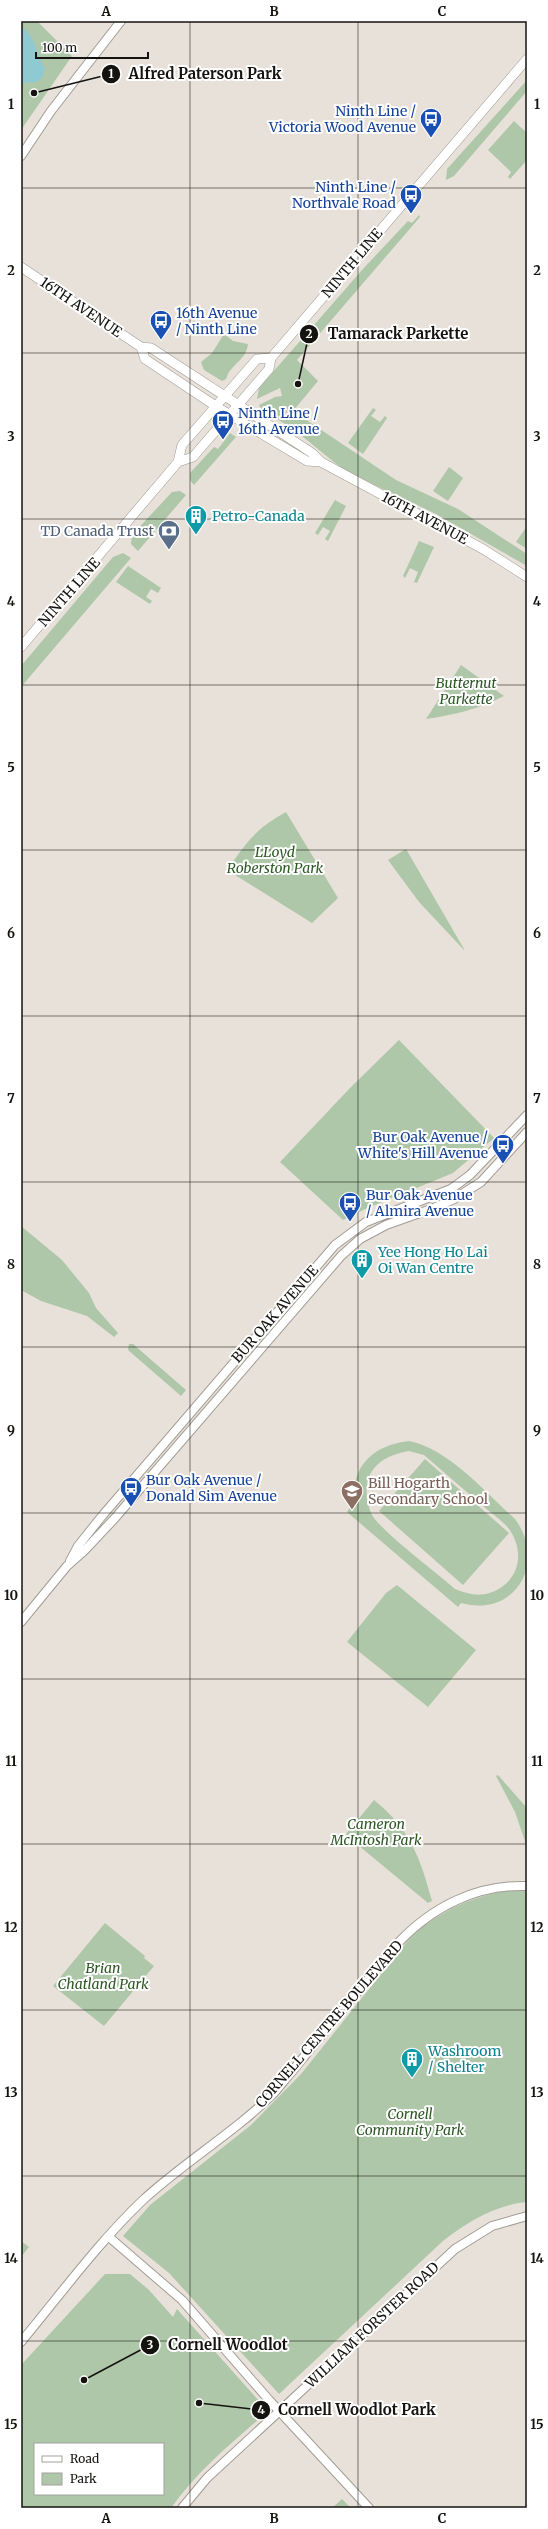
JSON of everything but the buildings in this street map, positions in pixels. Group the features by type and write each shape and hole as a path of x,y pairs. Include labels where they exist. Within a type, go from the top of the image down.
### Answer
{"main road":[{"name":"NINTH LINE","path":"178,462 193,457 269,369 271,358 527,59"},
{"name":"16TH AVENUE","path":"21,267 141,347 151,348 312,453 321,462 483,549 527,577"},
{"name":"16TH AVENUE","path":"141,347 145,359 217,407 307,461 321,462"},
{"name":"NINTH LINE","path":"21,647 178,462 182,446 257,359 271,358"}],"street":[{"path":"21,156 51,111 121,21"},
{"name":"BUR OAK AVENUE","path":"67,1566 78,1546 102,1516 335,1245 366,1222 451,1189 470,1175 527,1115"},
{"name":"BUR OAK AVENUE","path":"21,1622 67,1566 84,1551 115,1518 341,1256 360,1239 386,1225 434,1208 454,1199 481,1182 527,1132"},
{"name":"CORNELL CENTRE BOULEVARD","path":"21,2342 109,2237 151,2194 267,2099 398,1943 417,1924 443,1906 469,1895 493,1888 527,1886"},
{"name":"WILLIAM FORSTER ROAD","path":"182,2508 206,2478 455,2249 492,2226 527,2216"},
{"path":"109,2237 182,2300 279,2411 369,2508"}],"green space":[{"path":"21,21 37,21 72,56 21,130"},
{"path":"527,80 527,91 454,176 446,180 447,169"},
{"path":"514,121 527,133 527,160 510,179 508,177 511,172 488,150"},
{"path":"419,215 420,217 297,360 318,381 293,411 396,480 458,509 527,554 527,566 436,514 345,471 292,428 262,410 259,405 275,397 282,396 280,388 257,399 259,388 362,270 408,221 412,223"},
{"path":"224,334 233,341 248,344 247,350 231,369 226,379 222,381 204,370 201,362 212,353"},
{"path":"373,408 376,410 371,416 380,422 385,416 387,418 363,454 348,443"},
{"path":"230,433 236,437 194,485 190,480 190,473 214,447 218,449"},
{"path":"449,467 463,478 448,501 433,491"},
{"path":"180,491 186,495 138,551 131,544 132,535 172,492"},
{"path":"335,500 346,506 328,541 325,539 330,531 323,527 318,535 315,533"},
{"path":"527,526 527,549 516,542"},
{"path":"419,541 434,547 417,583 414,582 418,572 410,568 405,578 403,576"},
{"path":"123,553 131,558 21,687 21,666 113,557"},
{"path":"128,566 161,588 158,593 151,589 146,597 152,601 150,604 116,582"},
{"name":"Butternut Parkette","path":"461,665 504,696 485,705 466,711 426,719"},
{"name":"LLoyd Roberston Park","path":"286,812 338,898 312,923 227,870 259,830"},
{"path":"406,849 464,950 419,902 388,860"},
{"path":"399,1040 494,1138 453,1173 363,1210 343,1220 280,1162 350,1088"},
{"path":"21,1226 62,1260 89,1293 96,1308 118,1333 114,1337 87,1316 41,1301 21,1290"},
{"path":"129,1344 133,1344 186,1390 181,1396 128,1350"},
{"path":"409,1441 424,1446 452,1462 466,1473 515,1519 524,1536 528,1552 526,1568 521,1583 511,1594 497,1602 480,1605 461,1603 458,1607 347,1512 353,1501 355,1483 362,1465 374,1453 382,1448","holes":["409,1451 424,1455 504,1523 513,1536 518,1551 517,1567 509,1580 497,1590 491,1593 479,1595 455,1589 398,1542 372,1515 367,1501 367,1487 369,1477 376,1466 391,1456 403,1452"]},
{"path":"425,1459 509,1533 463,1585 379,1511"},
{"path":"397,1585 476,1650 428,1707 347,1642 386,1593"},
{"path":"498,1775 527,1808 527,1847 515,1812 496,1776"},
{"name":"Cameron McIntosh Park","path":"374,1800 397,1822 412,1845 423,1871 432,1901 428,1903 347,1836 346,1834"},
{"name":"Cornell Community Park","path":"518,1889 527,1889 527,2202 504,2207 482,2216 462,2227 443,2241 279,2394 169,2273 123,2236 150,2205 251,2125 301,2074 414,1933 451,1909 488,1895"},
{"name":"Brian Chatland Park","path":"105,1923 145,1956 144,1958 154,1966 104,2026 53,1986"},
{"path":"21,2241 29,2247 21,2257"},
{"path":"105,2274 130,2274 149,2290 173,2317 177,2309 268,2411 229,2445 193,2481 171,2508 21,2508 21,2365"},
{"path":"342,2499 351,2508 332,2508"}],"water":[{"path":"21,26 33,41 45,68 42,78 36,82 21,83"}],"place":[{"name":"Alfred Paterson Park","path":"34,93"},
{"name":"Ninth Line / Victoria Wood Avenue","path":"431,138"},
{"name":"Ninth Line / Northvale Road","path":"411,214"},
{"name":"16th Avenue / Ninth Line","path":"161,340"},
{"name":"Tamarack Parkette","path":"298,384"},
{"name":"Ninth Line / 16th Avenue","path":"223,440"},
{"name":"Petro-Canada","path":"196,536"},
{"name":"TD Canada Trust","path":"169,550"},
{"name":"Bur Oak Avenue / White's Hill Avenue","path":"503,1164"},
{"name":"Bur Oak Avenue / Almira Avenue","path":"350,1222"},
{"name":"Yee Hong Ho Lai Oi Wan Centre","path":"362,1280"},
{"name":"Bur Oak Avenue / Donald Sim Avenue","path":"131,1508"},
{"name":"Bill Hogarth Secondary School","path":"352,1510"},
{"name":"Washroom / Shelter","path":"412,2078"},
{"name":"Cornell Woodlot","path":"84,2380"},
{"name":"Cornell Woodlot Park","path":"199,2403"}]}
